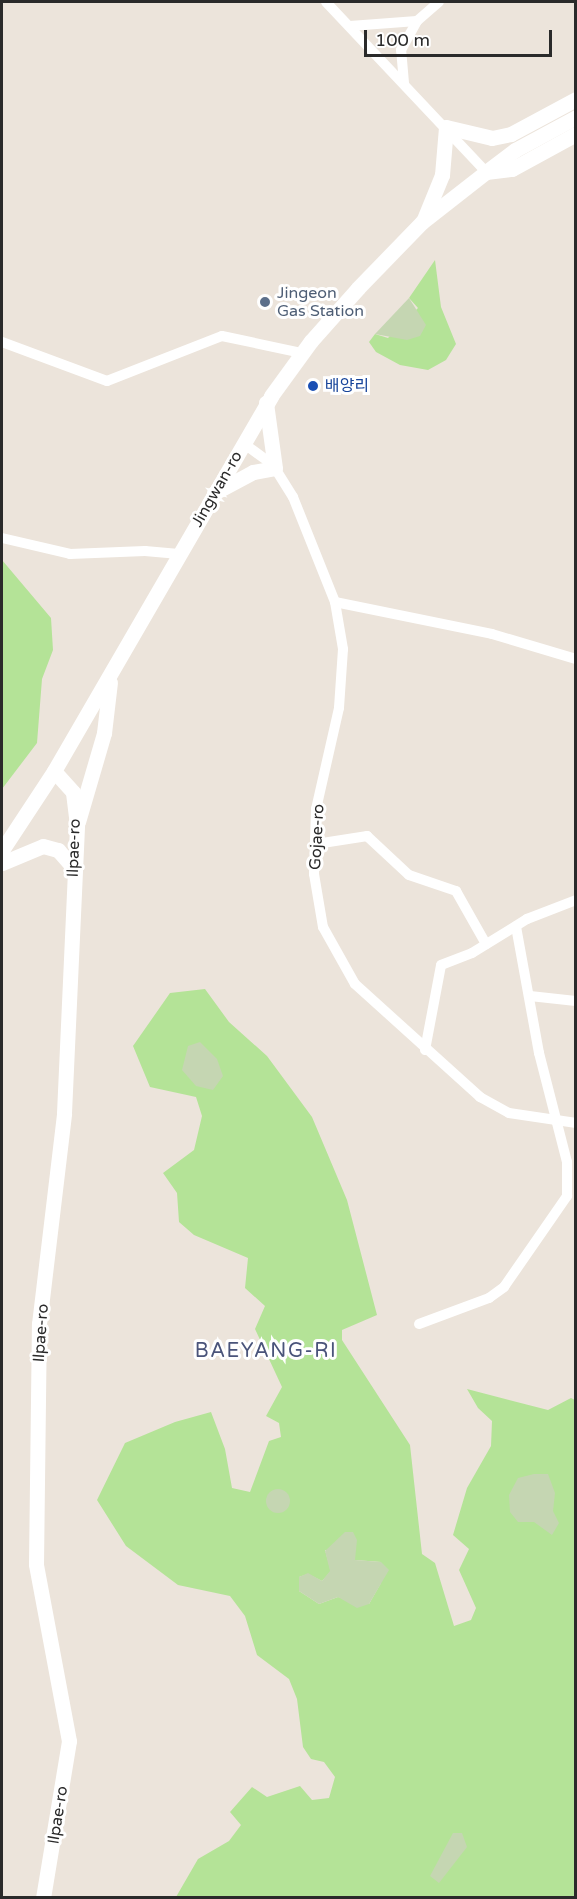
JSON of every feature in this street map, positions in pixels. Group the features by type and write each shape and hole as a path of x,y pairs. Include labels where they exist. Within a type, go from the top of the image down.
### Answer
{"main road":[{"path":"422,222 442,175 446,127 492,138 511,134 576,99"},
{"name":"Jingwan-ro","path":"2,850 54,771 111,675 266,403 302,353 422,222 515,150 576,117"},
{"name":"Jingwan-ro","path":"486,172 512,169 576,134"},
{"path":"214,493 253,472 275,468 266,403"},
{"path":"77,825 104,733 111,675"},
{"name":"Ilpae-ro","path":"42,1898 69,1741 36,1564 39,1324 64,1113 73,867 77,825 73,792 54,771"},
{"path":"2,863 43,846 58,850 73,867"}],"street":[{"path":"326,2 486,172"},
{"path":"404,83 401,50 417,21 439,2"},
{"path":"350,26 417,21"},
{"path":"2,342 107,381 222,336 302,353"},
{"name":"Gojae-ro","path":"243,443 275,468 293,498 335,603 343,649 339,708 316,809 314,874 323,927 355,984 425,1050 480,1097 509,1113 557,1123 576,1123"},
{"path":"2,538 70,554 145,551 179,554"},
{"path":"335,603 503,637 576,659"},
{"path":"316,844 367,836 409,875 456,891 486,944"},
{"path":"425,1050 441,965 486,944 516,926 576,900"},
{"path":"419,1324 496,1293 563,1204 568,1170 539,1053 516,926"},
{"path":"530,996 576,1001"}],"green space":[{"path":"435,260 441,307 456,344 446,360 428,370 400,365 376,352 369,342 375,334 388,338 418,308 409,298"},
{"path":"409,298 426,325 420,336 407,340 375,334"},
{"path":"2,560 51,618 53,650 42,679 37,743 2,789"},
{"path":"205,989 229,1022 267,1056 312,1117 347,1200 377,1315 342,1330 342,1340 410,1445 422,1554 435,1563 454,1626 471,1620 476,1608 459,1570 469,1549 453,1535 467,1488 491,1446 492,1421 478,1408 467,1389 548,1410 571,1398 575,1400 575,1897 176,1897 198,1859 229,1841 241,1825 230,1812 252,1787 267,1797 300,1786 312,1800 329,1798 335,1777 324,1762 311,1759 303,1747 297,1699 289,1679 257,1655 245,1616 230,1596 178,1585 126,1546 97,1500 125,1443 175,1422 211,1412 225,1449 232,1488 250,1492 269,1441 281,1437 279,1423 266,1416 282,1387 255,1329 265,1306 245,1288 248,1258 194,1235 179,1222 177,1193 163,1173 194,1150 202,1116 196,1097 150,1087 133,1046 170,993","holes":["325,1550 355,1560 381,1562 381,1583 369,1604 338,1597 319,1604 299,1591 299,1577 308,1574 322,1581 331,1571"]},
{"path":"200,1042 217,1059 223,1076 213,1090 196,1086 182,1070 188,1046"},
{"path":"534,1474 548,1474 555,1493 553,1511 559,1523 552,1535 534,1522 518,1522 510,1512 509,1495 518,1478"},
{"path":"278,1489 286,1493 290,1501 286,1509 278,1513 270,1509 266,1501 270,1493"},
{"path":"345,1532 353,1532 357,1540 355,1560 381,1562 389,1570 369,1604 357,1608 338,1597 319,1604 299,1591 299,1577 308,1573 322,1581 330,1571 325,1551"},
{"path":"453,1833 462,1833 467,1847 439,1883 430,1876"}],"place":[{"name":"Jingeon Gas Station","path":"265,302"},
{"name":"배양리","path":"313,386"}],"district":[{"name":"BAEYANG-RI","path":"266,1351"}]}
